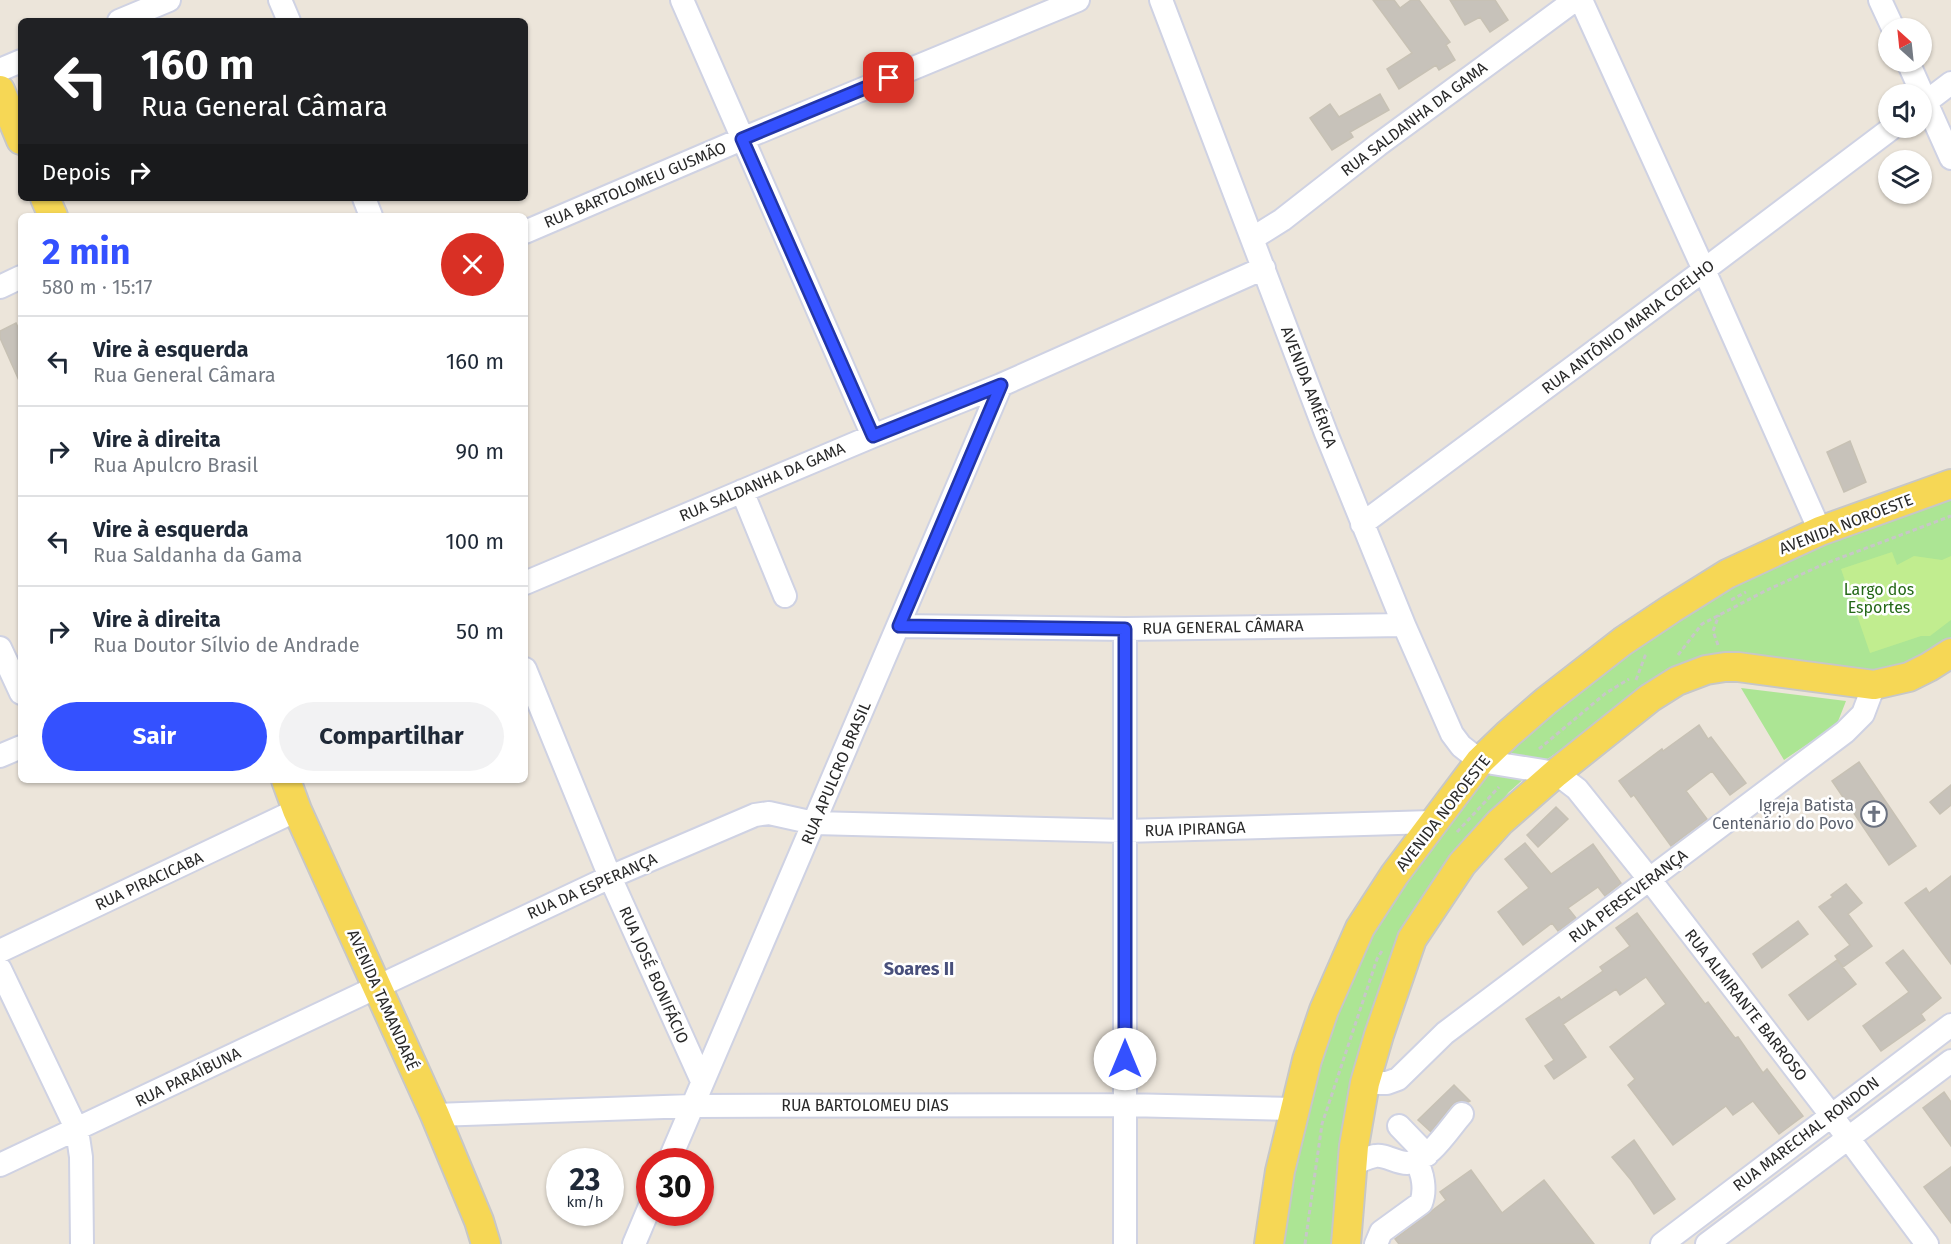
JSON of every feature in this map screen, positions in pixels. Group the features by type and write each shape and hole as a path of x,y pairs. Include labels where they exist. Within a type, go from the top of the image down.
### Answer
{"main road":[{"path":"0,90 18,133"},
{"name":"AVENIDA NOROESTE","path":"1269,1244 1280,1171 1307,1060 1324,1010 1360,928 1432,822 1480,761 1546,701 1623,641 1727,574 1820,531 1951,484"},
{"path":"1346,1244 1353,1164 1365,1083 1412,939 1462,864 1500,822 1556,773 1650,698 1677,681 1706,670 1738,667 1874,685 1909,677 1949,658"},
{"name":"AVENIDA TAMANDARÉ","path":"287,783 297,810 435,1115 486,1236"}],"street":[{"path":"125,18 169,0"},
{"path":"280,0 288,18"},
{"path":"682,0 873,436"},
{"name":"RUA BARTOLOMEU GUSMÃO","path":"528,231 1078,0"},
{"name":"AVENIDA AMÉRICA","path":"1161,0 1362,524 1404,625 1452,734 1461,746 1480,761"},
{"name":"RUA SALDANHA DA GAMA","path":"1253,238 1282,220 1378,145 1575,0"},
{"path":"1581,0 1820,531"},
{"path":"1880,0 1888,18"},
{"path":"0,70 18,63"},
{"path":"1932,98 1951,83"},
{"path":"1932,120 1951,158"},
{"name":"RUA ANTÔNIO MARIA COELHO","path":"1362,524 1879,138"},
{"name":"RUA SALDANHA DA GAMA","path":"528,578 1001,385 1264,268"},
{"path":"0,287 18,278"},
{"name":"RUA APULCRO BRASIL","path":"674,1148 1001,385"},
{"path":"742,491 785,596"},
{"name":"RUA GENERAL CÂMARA","path":"899,626 1125,629 1404,625"},
{"path":"1125,629 1125,1244"},
{"path":"0,648 18,687"},
{"name":"RUA JOSÉ BONIFÁCIO","path":"528,676 610,877 702,1081"},
{"name":"RUA PERSEVERANÇA","path":"1365,1083 1387,1083 1398,1078 1444,1033 1845,732 1863,714 1874,685"},
{"path":"0,756 18,748"},
{"path":"1480,761 1556,773"},
{"name":"RUA ALMIRANTE BARROSO","path":"1556,773 1577,789 1650,880 1927,1244"},
{"name":"RUA PIRACICABA","path":"0,951 297,810"},
{"name":"RUA DA ESPERANÇA","path":"376,986 610,877 754,815 769,813 814,823"},
{"name":"RUA IPIRANGA","path":"814,823 1125,831 1432,822"},
{"path":"0,969 77,1130 81,1157 82,1244"},
{"name":"RUA PARAÍBUNA","path":"0,1165 376,986"},
{"name":"RUA MARECHAL RONDON","path":"1662,1244 1951,1025"},
{"name":"RUA MARECHAL RONDON","path":"1707,1244 1951,1061"},
{"name":"RUA BARTOLOMEU DIAS","path":"435,1115 692,1106 1125,1105 1296,1109"},
{"path":"1353,1164 1375,1156 1407,1163 1422,1158 1462,1114"},
{"path":"1376,1244 1381,1232 1421,1203 1424,1196 1422,1158 1399,1126"},
{"path":"634,1244 642,1226"}],"path":[{"path":"1680,654 1702,624 1765,591 1824,564 1951,516"},
{"path":"1719,615 1713,631 1721,650"},
{"path":"1671,658 1690,653"},
{"path":"1537,750 1606,693 1629,679"}],"green space":[{"name":"Largo dos Esportes","path":"1951,496 1951,638 1905,665 1868,673 1728,657 1580,736 1542,763 1509,792 1487,818 1406,936 1335,1244 1279,1244 1318,1062 1369,936 1443,825 1523,738 1631,648 1732,586 1831,539"},
{"path":"1892,552 1897,565 1914,556 1942,560 1951,556 1951,620 1930,636 1921,636 1870,653 1841,569"},
{"path":"1741,688 1846,701 1837,724 1784,760"}],"building":[{"path":"1373,0 1394,0 1400,8 1411,0 1419,0 1450,42 1446,45 1455,60 1439,70 1436,65 1399,89 1387,69 1412,53"},
{"path":"1450,0 1495,0 1508,20 1490,32 1480,17 1465,25"},
{"path":"1380,94 1389,110 1350,132 1353,137 1332,150 1310,118 1330,104 1339,117"},
{"path":"16,323 18,327 18,378 0,338 0,331"},
{"path":"1850,441 1866,482 1844,492 1827,452"},
{"path":"1699,725 1708,739 1711,737 1746,783 1730,795 1712,771 1686,791 1707,819 1671,846 1634,795 1631,797 1619,781"},
{"name":"Igreja Batista Centenário do Povo","path":"1859,762 1916,846 1889,865 1832,781"},
{"path":"1951,785 1951,805 1940,814 1930,802"},
{"path":"1556,807 1568,819 1538,847 1527,835"},
{"path":"1525,843 1551,874 1593,844 1621,883 1605,896 1598,887 1568,908 1576,918 1558,931 1552,923 1523,945 1498,912 1529,888 1505,859"},
{"path":"1951,876 1951,964 1905,903 1926,888 1929,893"},
{"path":"1846,884 1862,903 1848,914 1872,946 1843,967 1835,956 1850,945 1819,907"},
{"path":"1637,913 1705,1004 1708,1002 1735,1038 1738,1037 1763,1073 1767,1069 1803,1116 1779,1134 1753,1101 1733,1115 1726,1106 1673,1145 1628,1085 1635,1079 1610,1047 1666,1004 1646,977 1620,995 1616,989 1563,1024 1586,1057 1554,1079 1545,1066 1554,1060 1526,1019 1559,997 1561,1000 1603,971 1600,967 1630,946 1616,928"},
{"path":"1798,921 1808,934 1762,968 1753,954"},
{"path":"1903,950 1941,998 1921,1014 1925,1020 1881,1051 1863,1026 1909,992 1886,963"},
{"path":"1837,960 1856,984 1808,1020 1789,995"},
{"path":"1454,1085 1470,1101 1458,1101 1452,1105 1431,1132 1418,1120"},
{"path":"1944,1092 1951,1102 1951,1146 1923,1108"},
{"path":"1634,1140 1675,1199 1654,1214 1612,1157"},
{"path":"1951,1167 1951,1223 1924,1187"},
{"path":"1471,1170 1502,1213 1544,1180 1594,1244 1399,1244 1395,1239 1446,1200 1440,1192"}],"place":[{"name":"Igreja Batista Centenário do Povo","path":"1874,814"}],"district":[{"name":"Soares II","path":"919,969"}],"route":[{"path":"889,78 742,139 873,436 1001,385 899,626 1125,629 1125,1059"}]}
